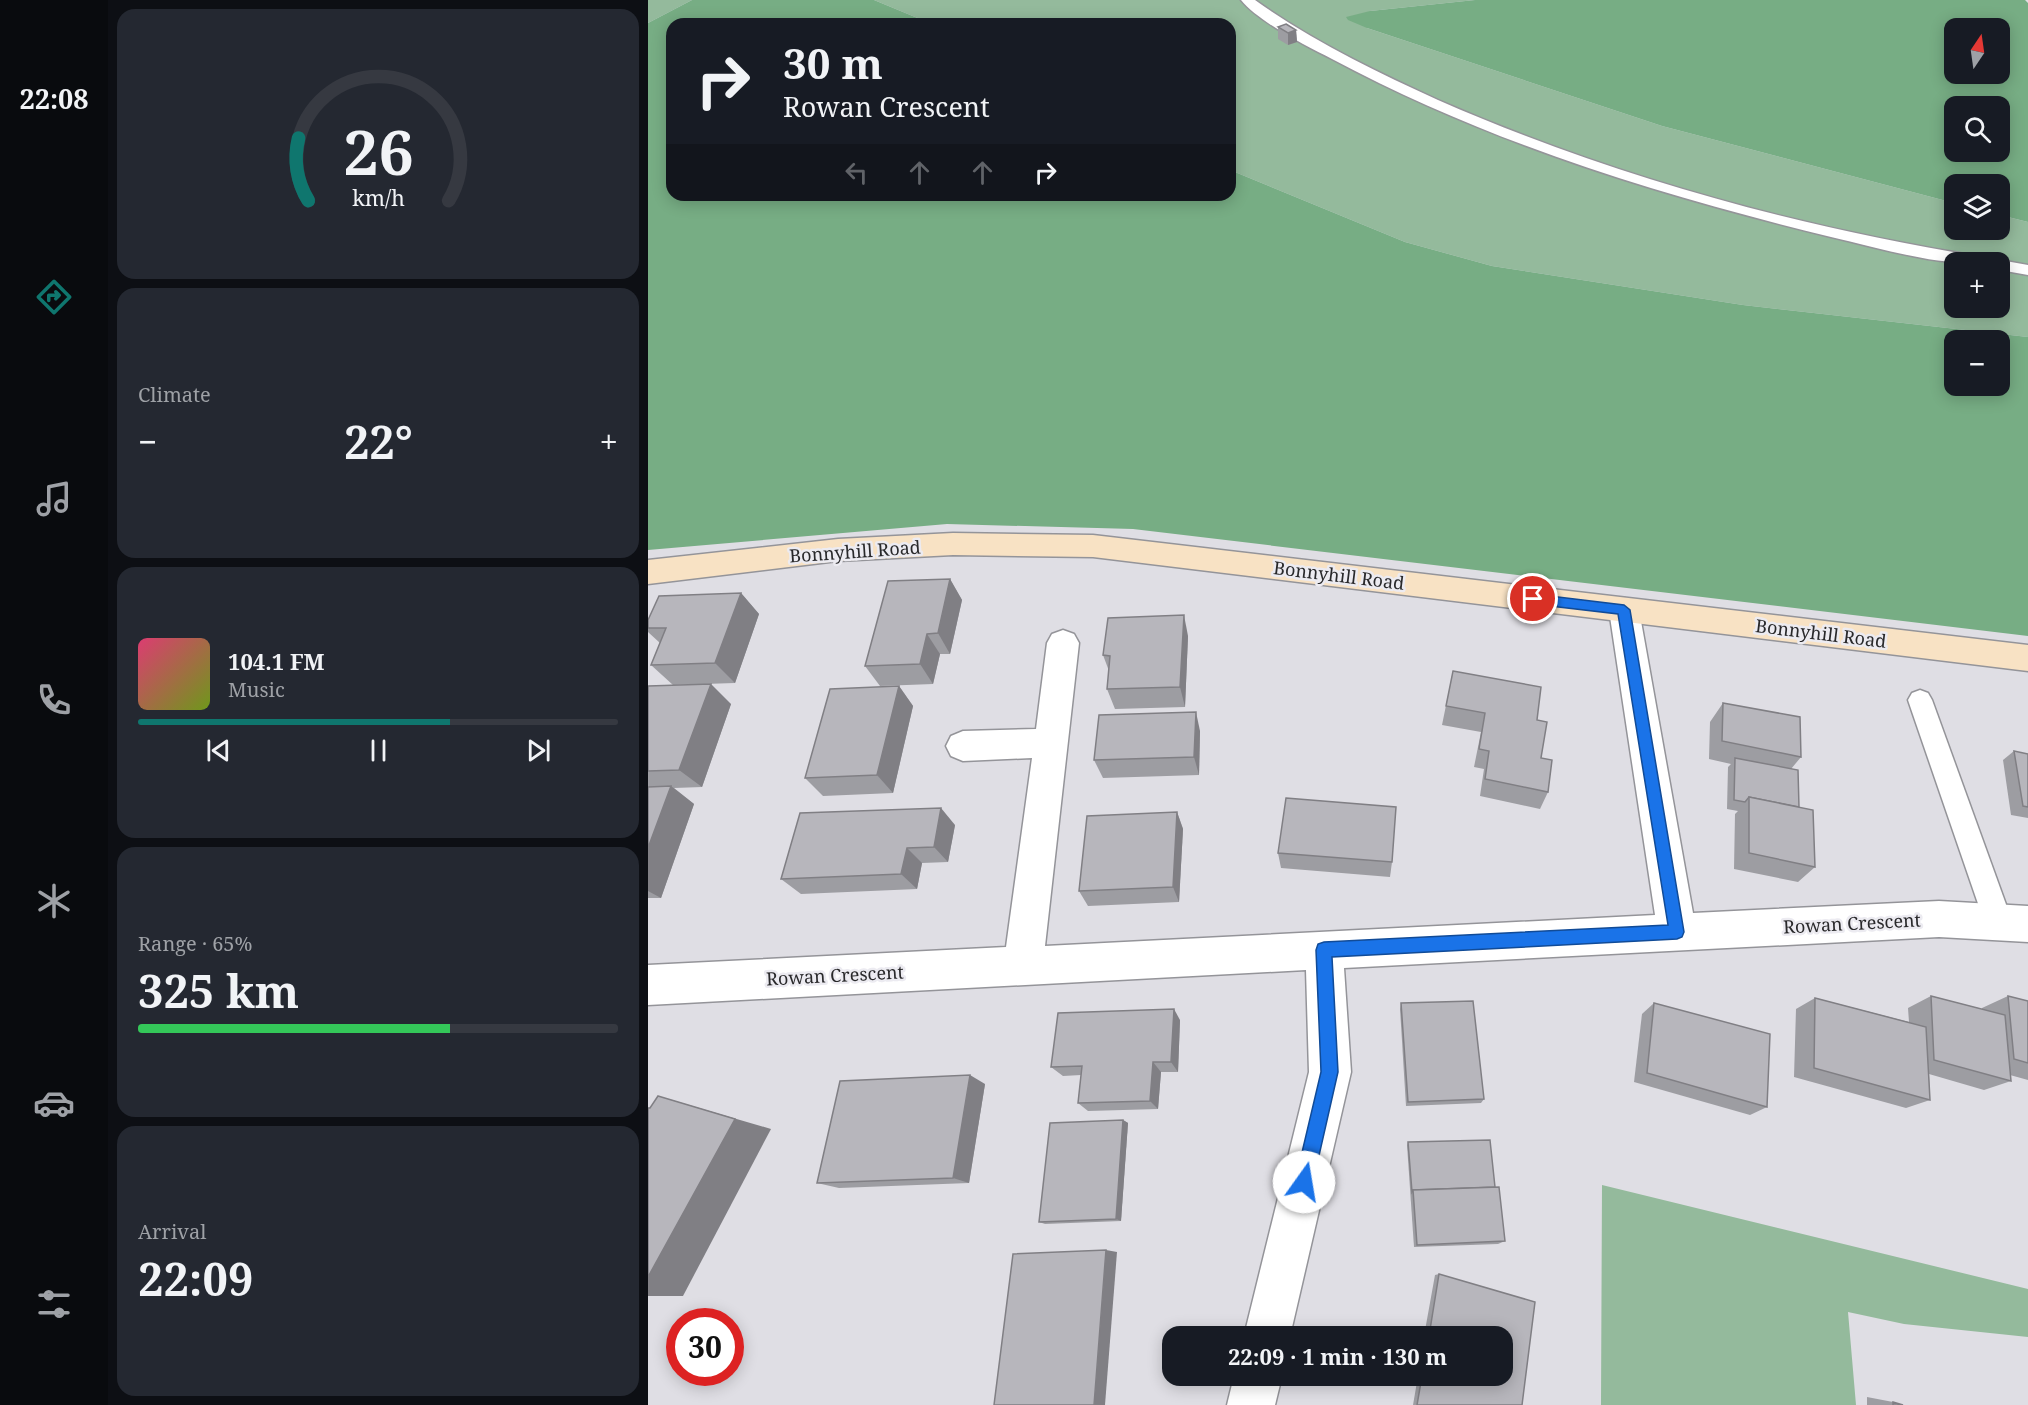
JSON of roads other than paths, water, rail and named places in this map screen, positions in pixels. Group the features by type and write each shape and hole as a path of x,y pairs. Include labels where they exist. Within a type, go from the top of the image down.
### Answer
{"main road":[{"name":"Bonnyhill Road","path":"648,572 838,550 953,544 1093,546 2028,658"}],"street":[{"path":"1624,610 1677,932"},
{"path":"1023,965 1063,643"},
{"path":"963,746 1050,743"},
{"name":"Rowan Crescent","path":"648,985 1940,919 2013,922"},
{"path":"1269,1326 1329,1072 1324,950"},
{"path":"1251,1405 1256,1386"}],"lane":[{"path":"1247,0 1330,55 1437,105 1572,158 1731,207 1894,246 1944,255"},
{"path":"2010,267 2028,270"},
{"path":"1920,700 2013,922"}]}
